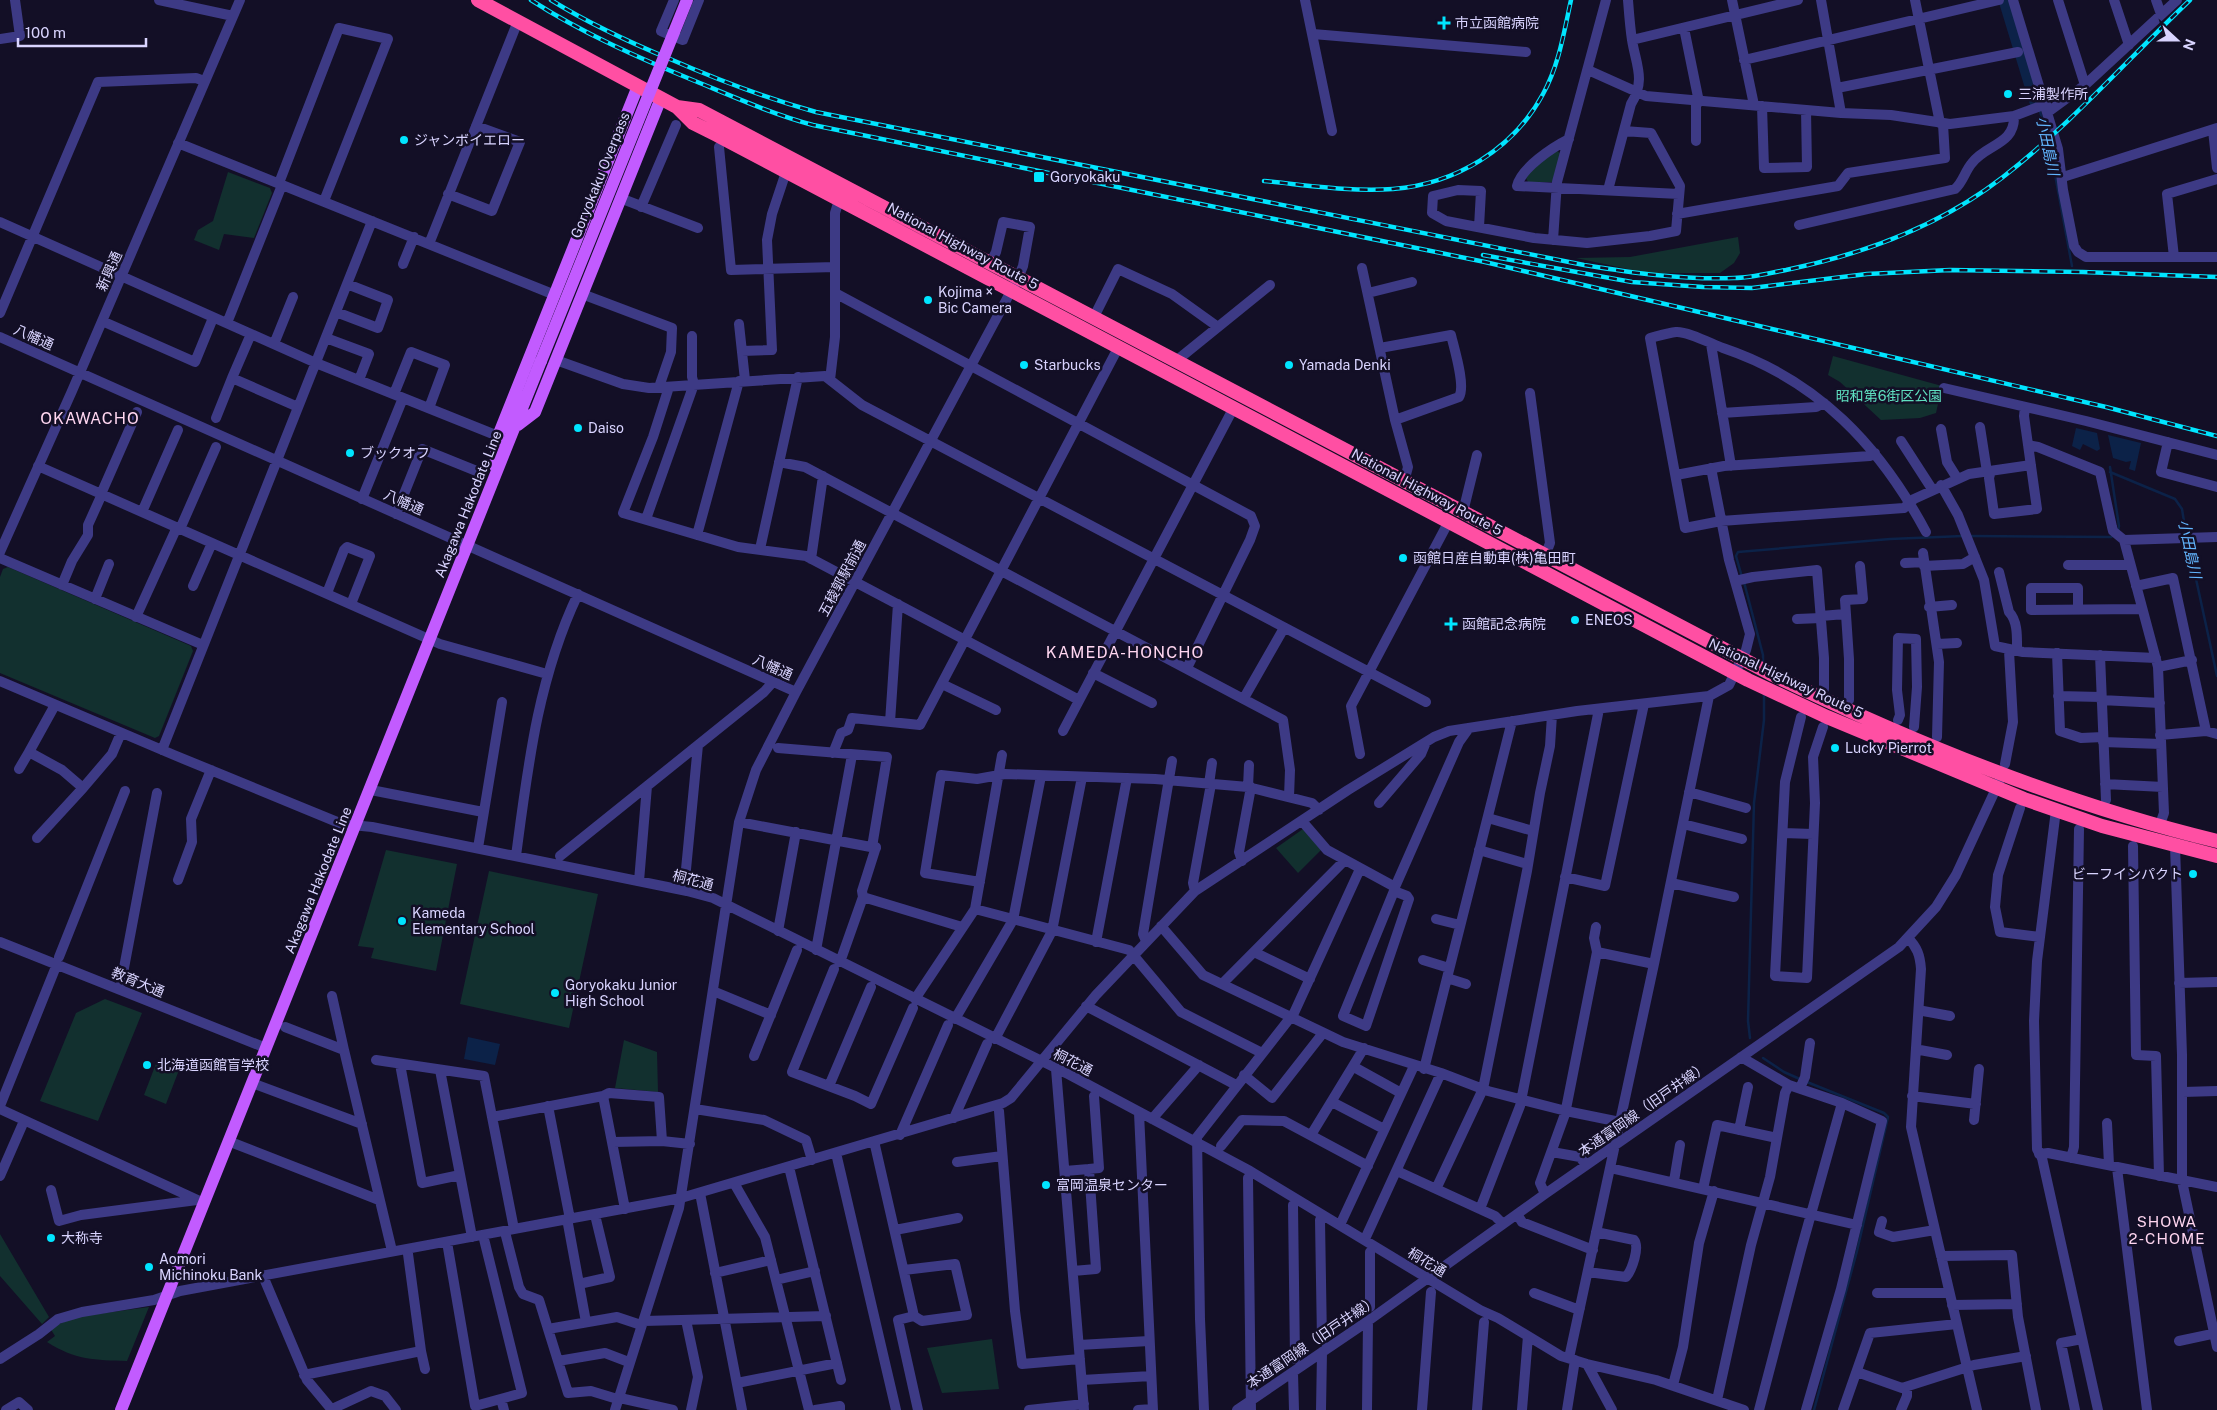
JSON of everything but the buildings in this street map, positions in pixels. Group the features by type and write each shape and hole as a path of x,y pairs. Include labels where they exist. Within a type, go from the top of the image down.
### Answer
{"highway":[{"name":"National Highway Route 5","path":"478,0 661,98 677,107 693,122 839,200 1015,284 1094,317 1756,668 1852,712 2003,769 2106,811 2159,827 2217,841"},
{"name":"National Highway Route 5","path":"677,107 699,110 990,264 1015,284 1118,348 1757,684 1827,717 1997,788 2102,826 2217,856"}],"main road":[{"name":"Goryokaku Overpass","path":"542,362 687,0"},
{"path":"494,481 498,436 638,86"},
{"path":"516,427 535,412 661,98"},
{"name":"Akagawa Hakodate Line","path":"121,1410 200,1202 252,1083 542,362"}],"street":[{"path":"0,39 20,36 15,0"},
{"path":"159,0 233,16"},
{"name":"新興通","path":"0,552 80,372 240,0"},
{"path":"674,0 661,31 683,40 699,0"},
{"path":"1305,0 1332,131"},
{"path":"1553,240 1556,187 1606,0"},
{"path":"1608,190 1631,104 1638,93 1640,73 1632,40 1628,0"},
{"path":"1732,0 1744,60 1758,106 1764,168 1807,167 1806,110"},
{"path":"1632,40 1798,0"},
{"path":"1821,0 1841,113"},
{"path":"1678,214 1838,186 1848,173 1945,158 1942,123 1928,70 1914,0"},
{"path":"1744,60 1998,0"},
{"path":"2013,0 2043,108 2058,149 2063,190 2076,250 2086,257 2217,257"},
{"path":"2058,0 2085,85"},
{"path":"2114,0 2129,44"},
{"path":"2156,0 2161,14"},
{"path":"1588,70 1646,96 1841,113 1891,115 1950,124 2014,116 2043,108 2085,85 2177,0"},
{"path":"429,244 518,21"},
{"path":"226,323 339,28 388,39 324,201"},
{"path":"1684,28 1698,101 1696,140"},
{"path":"1313,34 1526,52"},
{"path":"1837,88 2018,52"},
{"path":"0,313 98,82 196,78 204,82"},
{"path":"1799,225 1955,189 1975,160 2003,141 2011,132 2014,128 2014,116"},
{"path":"642,206 676,125"},
{"path":"448,194 492,210 520,142 476,126"},
{"path":"2063,178 2215,129 2217,168"},
{"path":"1479,226 1481,191 1458,190 1433,196 1432,213 1446,221 1534,238 1587,243 1650,236 1676,230 1680,186 1651,133 1624,131"},
{"path":"1569,139 1553,147 1519,177 1517,186 1679,194"},
{"path":"178,143 555,295"},
{"path":"718,147 731,270 835,267"},
{"path":"742,351 772,350 767,240 770,223 786,172"},
{"path":"2174,257 2166,194 2217,178"},
{"path":"620,198 698,228"},
{"path":"830,380 835,337 835,213 839,200"},
{"path":"162,750 372,221"},
{"path":"0,222 316,363 498,436"},
{"name":"五稜郭駅前通","path":"616,1410 617,1398 681,1198 739,822 756,770 796,692 1015,284 1023,266 1030,227 1003,222 996,252 990,264"},
{"path":"403,264 414,238"},
{"path":"1094,317 1118,268 1172,294 1218,328"},
{"path":"1362,268 1395,420 1408,467 1404,482"},
{"path":"1368,293 1412,282"},
{"path":"336,312 378,328 388,300 347,284"},
{"path":"1176,361 1270,285"},
{"path":"835,293 1248,514 1255,522 1250,540 1187,668"},
{"path":"582,294 672,328 671,352 653,437 620,512 738,547 760,549 811,559 1079,700"},
{"path":"274,344 293,297"},
{"path":"102,321 195,362 214,318"},
{"path":"697,535 742,380 740,324"},
{"path":"1926,532 1909,503 1900,486 1875,453 1853,428 1824,402 1794,382 1752,359 1678,332 1650,338 1685,528 1720,521 1904,508 1909,503 1936,487 1957,478 2031,465"},
{"path":"216,418 251,334"},
{"path":"1380,348 1451,335 1462,390 1460,397 1395,420"},
{"path":"646,519 694,384 692,377 692,336"},
{"name":"八幡通","path":"0,337 796,692"},
{"path":"326,338 369,354 359,380"},
{"path":"1711,344 1731,466"},
{"path":"834,753 841,733 848,730 852,718 920,726 1118,348"},
{"path":"362,499 399,396 411,352 446,365 429,408"},
{"path":"556,360 623,384 664,387 742,380 825,376 862,405 1426,702"},
{"path":"760,549 798,377"},
{"path":"232,378 298,407"},
{"path":"1944,388 2217,455"},
{"path":"1530,393 1550,543 1546,556"},
{"path":"1722,413 1816,407 1824,402"},
{"path":"1980,427 1989,472 1994,514 2037,509 2024,416 2025,407"},
{"path":"1063,730 1233,409"},
{"path":"62,584 72,561 88,535 88,525 137,412"},
{"path":"1941,429 1947,462 1957,478"},
{"path":"142,512 178,430"},
{"path":"1901,441 1936,487 1965,531 1984,580 1995,646 2013,650 2100,655 2157,662 2192,660"},
{"path":"2168,442 2161,472 2217,487"},
{"path":"2028,445 2038,446 2100,472 2119,536 2130,565 2157,662 2164,813 2159,827"},
{"path":"136,617 216,448"},
{"path":"396,514 422,449 479,472"},
{"path":"1676,475 1712,468 1870,456 1875,453"},
{"path":"1463,512 1477,455"},
{"path":"779,462 805,467 823,476 1244,698 1284,722 1290,770 1289,797"},
{"path":"38,466 440,644 547,674"},
{"path":"0,1359 39,1334 58,1319 82,1312 154,1300 180,1291 392,1251 514,1229 569,1222 681,1198 900,1135 1007,1101 1042,1062 1086,1006 1146,941 1196,891 1426,742 1449,731 1552,715 1709,696 1729,685 1749,641 1750,634 1740,580 1720,521 1712,468"},
{"path":"811,559 823,476"},
{"path":"1360,754 1351,706 1449,521"},
{"path":"2119,536 2217,537"},
{"path":"193,586 212,543"},
{"path":"327,593 344,550 347,547 370,556 351,604"},
{"path":"1905,563 1923,560 1963,564 1975,557"},
{"path":"0,558 203,645"},
{"path":"1923,560 1939,662 1937,737"},
{"path":"95,599 109,564"},
{"path":"2068,565 2130,565"},
{"path":"1849,700 1849,659 1844,600 1863,598 1860,566"},
{"path":"1740,580 1817,570 1824,689"},
{"name":"本通富岡線（旧戸井線）","path":"1237,1410 1251,1405 1293,1373 1322,1346 1368,1321 1586,1164 1899,947 1908,938 1936,907 1956,876 1997,788 2003,769 2013,722 2013,650 2016,632 1999,572"},
{"path":"2136,586 2174,578 2206,731"},
{"path":"2078,610 2078,588 2030,588 2031,610 2078,610 2141,610"},
{"path":"516,856 528,760 547,674 578,594"},
{"path":"890,722 898,604"},
{"path":"1930,607 1952,605"},
{"path":"1797,619 1845,614"},
{"path":"1244,698 1284,628"},
{"path":"1898,720 1900,715 1897,690 1898,638 1916,639 1917,687 1914,727"},
{"path":"1937,644 1957,643"},
{"path":"2057,654 2060,731 2081,738 2103,740 2161,740 2206,731 2217,734"},
{"path":"2100,655 2106,800"},
{"path":"1093,673 1152,703"},
{"name":"桐花通","path":"0,681 342,824 357,825 478,848 684,890 713,898 816,950 837,965 991,1042 1042,1062 1250,1171 1428,1278 1528,1336 1572,1359 1673,1385 1744,1410"},
{"path":"560,856 764,692 773,682"},
{"path":"942,684 996,710"},
{"path":"1567,1410 1580,1308 1709,696"},
{"path":"2058,696 2160,703"},
{"path":"478,848 502,702"},
{"path":"19,769 55,704"},
{"path":"1565,877 1605,886 1644,704"},
{"path":"1480,1210 1520,1106 1599,709"},
{"path":"1436,1189 1483,1089 1527,871 1550,746 1552,715"},
{"path":"1801,717 1785,782 1775,976 1807,978 1814,803 1813,757 1823,727"},
{"path":"1340,1225 1401,1093 1419,1067 1448,973 1512,721"},
{"path":"1302,821 1327,850 1394,889 1407,896 1409,899 1366,1026 1342,1016 1394,889 1459,742 1469,728"},
{"path":"37,838 112,754 121,733"},
{"path":"1379,803 1421,754 1426,742"},
{"path":"684,890 698,745"},
{"path":"778,748 887,757 875,847 862,891 862,897 837,965 792,1072 871,1104 914,1004 962,927 975,910 1002,754"},
{"path":"29,752 62,770 83,788"},
{"path":"816,950 838,840 852,755"},
{"path":"1146,941 1143,934 1172,760"},
{"path":"1196,891 1193,883 1212,763"},
{"path":"1242,861 1239,852 1250,787 1249,765"},
{"path":"178,880 192,842 192,819 211,770"},
{"path":"980,882 925,873 941,775 977,779 1000,774 1127,778 1250,787 1312,803 1319,810"},
{"path":"900,1135 951,1022 1013,920 1041,776"},
{"path":"954,1118 991,1042 1052,930 1082,777"},
{"path":"1096,942 1127,778"},
{"path":"2105,784 2162,786"},
{"path":"639,881 647,786"},
{"path":"371,790 483,812"},
{"path":"125,791 0,1108 24,1121 200,1202"},
{"path":"1690,792 1746,808"},
{"path":"120,989 157,793"},
{"path":"2020,808 1998,874 1995,907 2000,932 2040,937"},
{"path":"2056,810 2040,937 2034,1021 2034,1098 2038,1124 2037,1149 2098,1410"},
{"path":"1488,818 1533,831"},
{"path":"739,822 875,847"},
{"path":"1683,824 1742,839"},
{"path":"2071,1158 2074,1137 2079,829"},
{"path":"778,931 796,832"},
{"path":"1783,833 1813,834"},
{"path":"2134,846 2136,1055 2156,1056 2159,1176"},
{"path":"2175,846 2183,1092 2182,1180 2217,1347"},
{"path":"1479,850 1527,864"},
{"path":"1222,984 1345,860"},
{"path":"1204,1410 1200,1319 1197,1143 1199,1133 1291,1018 1360,869"},
{"path":"1671,883 1734,897"},
{"path":"862,897 962,927"},
{"path":"975,910 1129,950 1181,1012 1262,1053"},
{"path":"1436,919 1460,925"},
{"path":"1161,926 1202,974 1343,1042 1520,1100 1620,1122"},
{"path":"1545,1194 1540,1183 1566,1111 1597,952 1594,938 1596,927"},
{"path":"1908,938 1915,944 1920,956 1921,969 1911,1127 1977,1410"},
{"name":"教育大通","path":"0,942 58,961 120,989 266,1048"},
{"path":"754,1056 797,950"},
{"path":"1254,952 1310,979"},
{"path":"1597,952 1654,964"},
{"path":"1423,960 1466,984"},
{"path":"2179,982 2217,982"},
{"path":"829,1086 870,987"},
{"path":"713,991 771,1015"},
{"path":"332,996 392,1251"},
{"path":"1086,1006 1236,1085"},
{"path":"1923,1011 1950,1016"},
{"path":"285,1027 344,1050"},
{"path":"1244,1075 1272,1098 1323,1032"},
{"path":"1802,1083 1810,1043"},
{"path":"1311,1135 1364,1048"},
{"path":"1920,1050 1947,1055"},
{"path":"1741,1058 1789,1085 1802,1083 1882,1121 1857,1225 1806,1410"},
{"path":"376,1060 484,1076 514,1229"},
{"path":"400,1064 422,1183 460,1176"},
{"path":"1152,1119 1199,1065"},
{"path":"1354,1067 1401,1093"},
{"path":"1029,1410 1084,1407 1056,1069"},
{"path":"1974,1120 1979,1069"},
{"path":"440,1070 460,1176 522,1393 475,1406 447,1242"},
{"path":"1364,1239 1441,1073"},
{"path":"252,1083 362,1124"},
{"path":"1717,1400 1750,1246 1763,1202 1785,1093 1789,1085"},
{"path":"1739,1130 1748,1087"},
{"path":"2183,1092 2217,1091"},
{"path":"492,1117 603,1096 609,1093 659,1097 662,1141"},
{"path":"603,1096 625,1209"},
{"path":"1065,1171 1099,1168 1094,1096"},
{"path":"1912,1096 1976,1104"},
{"path":"1332,1102 1384,1130"},
{"path":"1760,1410 1842,1102"},
{"path":"548,1106 586,1322"},
{"path":"695,1109 764,1120 806,1140 812,1160"},
{"path":"999,1110 1015,1311 1022,1364 1080,1359"},
{"path":"1138,1410 1152,1409 1139,1113"},
{"path":"1221,1146 1242,1120 1284,1121 1368,1166"},
{"path":"0,1176 24,1121"},
{"path":"2108,1123 2147,1410"},
{"path":"1673,1385 1683,1347 1717,1125 1777,1138"},
{"path":"228,1141 379,1200"},
{"path":"612,1142 662,1141 690,1144"},
{"path":"874,1141 914,1316 922,1321 967,1315 955,1264 904,1270"},
{"path":"1674,1181 1680,1145"},
{"path":"1552,1152 1580,1157 1586,1164"},
{"path":"836,1153 896,1410"},
{"path":"2039,1154 2071,1158 2217,1186"},
{"path":"957,1162 1002,1156"},
{"path":"788,1167 841,1380"},
{"path":"1610,1168 1674,1181 1857,1225"},
{"path":"1073,1271 1096,1269 1089,1169"},
{"path":"1397,1171 1495,1216 1503,1224"},
{"path":"1248,1178 1251,1405"},
{"path":"734,1183 765,1237 809,1410"},
{"path":"51,1190 59,1221 81,1215 200,1202"},
{"path":"700,1193 742,1410"},
{"path":"1293,1205 1295,1359"},
{"path":"1517,1214 1522,1222 1593,1250"},
{"path":"895,1230 958,1218"},
{"path":"579,1284 610,1277 596,1219"},
{"path":"1320,1220 1321,1410"},
{"path":"1882,1221 1879,1232 1893,1237 1935,1230"},
{"path":"1588,1272 1626,1277 1637,1247 1634,1240 1596,1232"},
{"path":"506,1236 519,1287 524,1294 539,1300 568,1393 591,1391 672,1410"},
{"path":"1370,1252 1370,1306"},
{"path":"408,1254 425,1369"},
{"path":"1941,1256 2012,1255 2017,1304 2036,1410"},
{"path":"715,1273 771,1260"},
{"path":"776,1280 814,1271"},
{"path":"263,1276 304,1375 316,1393 332,1409 371,1391 385,1396 396,1410"},
{"path":"1422,1410 1431,1292"},
{"path":"1534,1293 1574,1308 1580,1308"},
{"path":"1877,1293 1949,1293"},
{"path":"1952,1305 2017,1304"},
{"path":"548,1329 616,1317 641,1322 826,1316"},
{"path":"914,1316 898,1320 918,1410"},
{"path":"686,1320 698,1377 691,1410"},
{"path":"1367,1410 1368,1321"},
{"path":"1477,1410 1484,1322"},
{"path":"1843,1410 1870,1333 1956,1324"},
{"path":"2179,1341 2215,1334"},
{"path":"1522,1410 1528,1336"},
{"path":"2075,1410 2061,1343 2082,1339"},
{"path":"1079,1345 1149,1341"},
{"path":"304,1375 421,1350"},
{"path":"558,1361 605,1353 626,1362"},
{"path":"1857,1372 1902,1388 1967,1368 2026,1356"},
{"path":"737,1383 837,1363"},
{"path":"1587,1364 1609,1408"},
{"path":"1293,1373 1294,1410"},
{"path":"1082,1380 1151,1376"},
{"path":"1901,1410 1907,1396 1907,1387"},
{"path":"500,1399 504,1410"},
{"path":"6,1410 19,1402 28,1410"},
{"path":"815,1410 840,1406 840,1410"}],"green space":[{"path":"1556,150 1561,154 1553,182 1528,182 1525,176"},
{"path":"228,172 270,188 272,193 254,238 224,234 219,250 194,240 198,230 213,221"},
{"path":"1738,237 1740,253 1734,263 1720,273 1646,273 1576,258 1630,257"},
{"name":"昭和第6街区公園","path":"1833,356 1942,386 1936,413 1920,418 1881,420 1840,382 1828,375"},
{"path":"8,567 191,646 193,651 159,736 155,738 0,673 0,577 3,569"},
{"path":"1303,829 1321,850 1298,873 1276,848"},
{"path":"386,850 457,864 436,971 371,958 374,948 358,946"},
{"path":"489,871 598,894 569,1028 460,1004"},
{"path":"105,999 142,1013 98,1121 40,1101 76,1013"},
{"path":"624,1040 657,1052 658,1092 615,1088"},
{"path":"157,1061 179,1070 166,1104 144,1095"},
{"path":"0,1234 49,1317 42,1324 0,1276"},
{"path":"149,1307 127,1361 76,1356 47,1342 55,1336 50,1328 75,1317"},
{"path":"992,1339 999,1389 942,1393 927,1348"}],"water":[{"path":"2076,428 2097,433 2100,449 2097,451 2083,444 2080,450 2072,446"},
{"path":"2108,435 2141,443 2135,471 2129,469 2131,461 2126,462 2113,458"},
{"path":"468,1037 500,1044 495,1065 464,1059"}],"waterway":[{"name":"小田島川","path":"2006,0 2037,102"},
{"name":"小田島川","path":"2039,108 2049,142 2072,266"},
{"path":"2110,467 2119,526 2118,531"},
{"name":"小田島川","path":"2110,472 2175,499 2182,509 2186,534"},
{"path":"1971,536 2111,537 2114,535"},
{"path":"1742,577 1736,556 1738,552 1890,539 1963,536"},
{"name":"小田島川","path":"2188,542 2217,676"},
{"path":"1744,582 1763,655 1763,664"},
{"path":"1750,1038 1748,1021 1754,803 1764,720 1764,692"},
{"path":"1763,1058 1784,1072 1802,1080"},
{"path":"1807,1082 1884,1113 1888,1117 1857,1251 1814,1410"}],"railway":[{"path":"531,0 591,34 653,63 753,105 813,125 1485,262 2106,407 2217,436"},
{"path":"551,0 609,32 688,67 760,95 816,112 1584,265 1621,271 1696,278 1740,278 1786,270 1844,256 1900,236 1953,210 1979,194 2028,157 2099,91 2190,0"},
{"path":"1264,181 1344,189 1393,189 1416,186 1438,180 1460,172 1480,161 1516,132 1543,94 1557,60 1571,0"},
{"path":"1483,255 1632,282 1703,287 1752,288 1867,274 1950,270 2217,277"}],"place":[{"name":"市立函館病院","path":"1444,23"},
{"name":"三浦製作所","path":"2008,94"},
{"name":"ジャンボイエロー","path":"404,140"},
{"name":"Goryokaku","path":"1039,177"},
{"name":"Kojima × Bic Camera","path":"928,300"},
{"name":"Starbucks","path":"1024,365"},
{"name":"Yamada Denki","path":"1289,365"},
{"name":"Daiso","path":"578,428"},
{"name":"ブックオフ","path":"350,453"},
{"name":"函館日産自動車(株)亀田町","path":"1403,558"},
{"name":"ENEOS","path":"1575,620"},
{"name":"函館記念病院","path":"1451,624"},
{"name":"Lucky Pierrot","path":"1835,748"},
{"name":"ビーフインパクト","path":"2193,874"},
{"name":"Kameda Elementary School","path":"402,921"},
{"name":"Goryokaku Junior High School","path":"555,993"},
{"name":"北海道函館盲学校","path":"147,1065"},
{"name":"富岡温泉センター","path":"1046,1185"},
{"name":"大称寺","path":"51,1238"},
{"name":"Aomori Michinoku Bank","path":"149,1267"}],"district":[{"name":"OKAWACHO","path":"90,418"},
{"name":"KAMEDA-HONCHO","path":"1125,652"},
{"name":"SHOWA 2-CHOME","path":"2167,1230"}]}
